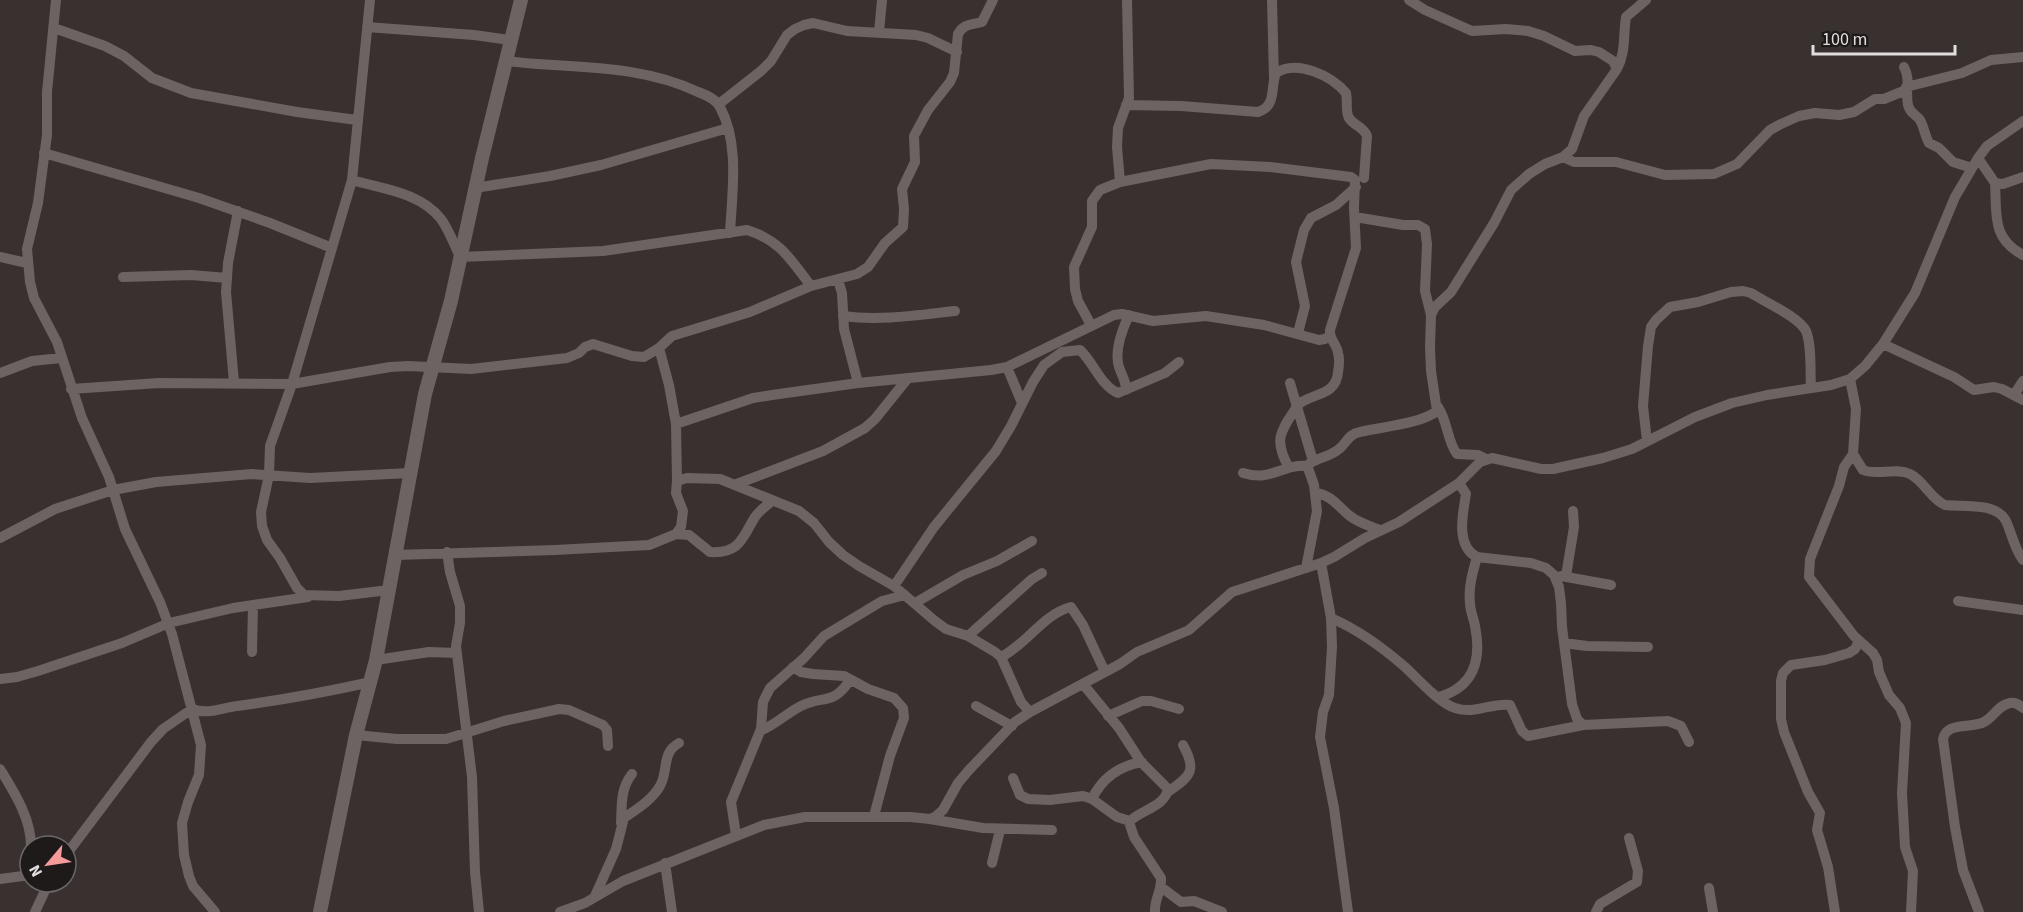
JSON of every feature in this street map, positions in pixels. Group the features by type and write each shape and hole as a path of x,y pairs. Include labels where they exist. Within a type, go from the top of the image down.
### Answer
{"street":[{"path":"56,0 44,153 38,203 27,249 30,282 34,298 57,342 71,389 113,490 125,529 168,623 199,730 202,755 199,775 182,823 182,840 189,876 194,886 215,912"},
{"path":"310,597 301,593 297,588 264,533 261,512 269,474 270,446 292,384 352,180 370,0"},
{"path":"320,912 356,735 376,660 425,394 449,310 475,188 520,0"},
{"path":"879,32 882,0"},
{"path":"71,389 159,382 292,384 390,367 463,369 532,363 573,356 593,344 639,358 659,348 672,336 750,312 811,286 857,274 868,267 885,243 903,226 902,189 915,162 914,136 928,110 950,82 954,73 958,34 969,24 982,22 993,0"},
{"path":"1120,182 1117,147 1119,121 1126,105 1129,85 1127,0"},
{"path":"1126,105 1258,112 1266,109 1272,102 1274,79 1272,0"},
{"path":"1409,0 1425,10 1472,31 1506,28 1528,31 1575,51 1599,52 1613,61 1617,69"},
{"path":"1431,315 1435,307 1451,292 1494,223 1511,190 1529,174 1563,157 1572,149 1584,116 1617,69 1622,58 1626,17 1646,0"},
{"path":"719,104 761,71 781,43 795,29 813,23 847,31 928,38 957,52"},
{"path":"367,27 510,40"},
{"path":"54,28 105,46 124,56 152,78 191,93 357,120"},
{"path":"1563,157 1574,162 1616,162 1665,175 1714,174 1737,164 1770,130 1799,116 1815,113 1839,115 1854,112 1875,99 1884,99 1906,88 1962,73 1991,60 2023,57"},
{"path":"506,61 646,73 692,89 719,104 728,128 733,172 730,233"},
{"path":"1904,67 1909,80 1906,88 1909,109 1919,118 1929,143 1939,148 1953,162 1975,163 1995,183 2003,184 2023,177"},
{"path":"1274,79 1276,73 1282,69 1307,69 1344,90 1348,116 1350,120 1365,130 1367,136 1364,178"},
{"path":"930,819 943,810 958,783 1012,726 1030,712 1137,652 1189,630 1232,592 1321,563 1399,522 1459,483 1486,459 1492,458 1541,469 1553,469 1614,456 1695,417 1732,403 1831,385 1850,378 1865,366 1883,344 1915,293 1955,197 1975,163 1988,146 2023,121"},
{"path":"475,188 601,165 728,128"},
{"path":"44,153 150,183 238,212 332,248"},
{"path":"1091,326 1078,301 1074,267 1092,227 1092,201 1100,190 1120,182 1211,164 1237,164 1346,175 1355,180 1356,248 1329,336 1339,354 1337,380 1330,390 1309,397 1296,407 1279,436 1281,454 1288,466"},
{"path":"352,180 425,203 442,221 460,257"},
{"path":"1995,183 1999,232 2013,249 2023,255"},
{"path":"1298,333 1305,306 1296,262 1304,230 1311,218 1336,205 1356,187"},
{"path":"234,382 227,278 238,212"},
{"path":"1355,218 1418,225 1425,229 1427,244 1425,291 1431,315 1431,371 1438,407 1456,454 1478,455 1486,459"},
{"path":"460,257 603,251 747,230 764,235 779,246 811,286"},
{"path":"0,257 27,263"},
{"path":"123,277 191,275 227,278"},
{"path":"838,280 842,293 846,339 858,382"},
{"path":"1647,441 1643,406 1651,327 1670,307 1698,302 1731,292 1751,293 1797,321 1805,329 1808,339 1811,388"},
{"path":"843,316 886,318 955,311"},
{"path":"676,424 753,399 858,382 1007,367 1114,315 1129,315 1153,321 1206,316 1264,325 1319,340 1329,336"},
{"path":"1126,390 1126,382 1118,361 1121,335 1129,315"},
{"path":"1883,344 1954,377 1974,390 1994,387 2019,398 2023,381"},
{"path":"395,555 624,547 649,545 675,534 681,527 683,517 676,493 676,424 659,348"},
{"path":"894,586 934,527 996,451 1044,365 1062,352 1080,350 1088,357 1111,390 1118,393 1165,373 1179,362"},
{"path":"0,373 32,361 61,358"},
{"path":"1007,367 1022,403"},
{"path":"734,485 814,454 865,428 908,378"},
{"path":"1850,378 1856,410 1853,454 1859,466 1866,472 1897,472 1911,475 1926,486 1940,503 1945,505 1978,507 2000,513 2023,560"},
{"path":"1290,383 1296,398 1296,407 1311,464 1317,511 1306,568"},
{"path":"1243,473 1262,476 1288,466 1311,464 1340,448 1352,434 1425,417 1433,414 1438,407"},
{"path":"1853,454 1844,467 1839,486 1810,559 1808,571 1816,588 1877,660 1879,672 1889,695 1900,708 1906,723 1902,793 1905,847 1913,871 1911,912"},
{"path":"0,537 41,515 113,490 156,482 252,474 310,478 410,472"},
{"path":"677,481 687,478 713,478 799,511 843,555 894,586 946,629 968,636 1001,657 1021,702 1030,712"},
{"path":"1459,483 1466,494 1461,522 1463,534 1468,550 1477,557 1531,563 1560,576 1611,585"},
{"path":"1315,492 1331,498 1349,516 1380,530"},
{"path":"675,534 689,535 710,552 727,551 738,545 758,514 772,501"},
{"path":"1573,511 1574,527 1560,576 1561,603 1572,704 1577,719 1583,725"},
{"path":"915,603 963,575 997,561 1032,541"},
{"path":"447,552 460,606 457,653 472,777 479,912"},
{"path":"1439,698 1450,694 1468,680 1476,660 1478,644 1470,605 1471,582 1477,557"},
{"path":"1321,563 1331,618 1331,679 1320,737 1338,830 1348,912"},
{"path":"968,636 1032,579 1042,573"},
{"path":"0,679 38,671 122,643 168,623 232,608 310,597 389,590"},
{"path":"736,835 731,802 760,731 765,695 824,636 882,601 905,594"},
{"path":"1958,601 2023,610"},
{"path":"252,652 253,605"},
{"path":"1001,657 1010,653 1048,620 1071,607 1083,624 1105,672"},
{"path":"1331,618 1351,626 1370,638 1439,698 1454,708 1483,710 1501,704 1510,705 1522,731 1528,736 1583,725 1668,721 1681,726 1689,742"},
{"path":"1835,912 1828,867 1817,830 1820,813 1808,792 1781,719 1781,681 1783,673 1791,665 1826,660 1849,653 1855,649 1859,641"},
{"path":"1564,643 1587,646 1648,647"},
{"path":"376,660 429,652 457,653"},
{"path":"793,667 801,672 844,676 867,689 900,702 904,718 902,727 890,756 874,816"},
{"path":"760,731 802,706 835,697 850,680"},
{"path":"78,839 151,742 177,717 192,709 207,713 237,706 287,700 370,682"},
{"path":"1083,684 1119,728 1142,762 1167,787 1168,791"},
{"path":"1108,716 1142,701 1151,701 1179,710"},
{"path":"1979,912 1964,870 1955,826 1944,734 1949,729 1984,722 1995,710 2011,703 2016,703 2023,708"},
{"path":"976,706 1012,726"},
{"path":"356,735 446,739 504,721 562,709 603,724 608,734 608,746"},
{"path":"621,824 624,818 642,806 656,791 663,780 669,751 679,743"},
{"path":"1130,821 1164,799 1168,791 1184,780 1191,770 1190,757 1183,745"},
{"path":"1092,799 1100,785 1110,775 1142,762"},
{"path":"0,769 23,810 30,834"},
{"path":"595,896 616,849 621,824 622,795 632,774"},
{"path":"1013,778 1020,795 1028,799 1050,800 1083,796 1092,799 1110,813 1130,821"},
{"path":"560,912 576,908 623,881 736,835 764,825 805,817 874,816 930,819 1000,830 1052,830"},
{"path":"1130,821 1130,829 1134,837 1161,878 1161,887 1154,905 1155,912"},
{"path":"992,863 1000,830"},
{"path":"1596,912 1600,904 1637,882 1638,871 1629,838"},
{"path":"665,864 672,912"},
{"path":"0,879 18,877"},
{"path":"1161,887 1182,902 1194,901 1222,912"},
{"path":"1709,888 1713,912"},
{"path":"35,912 43,894"}]}
